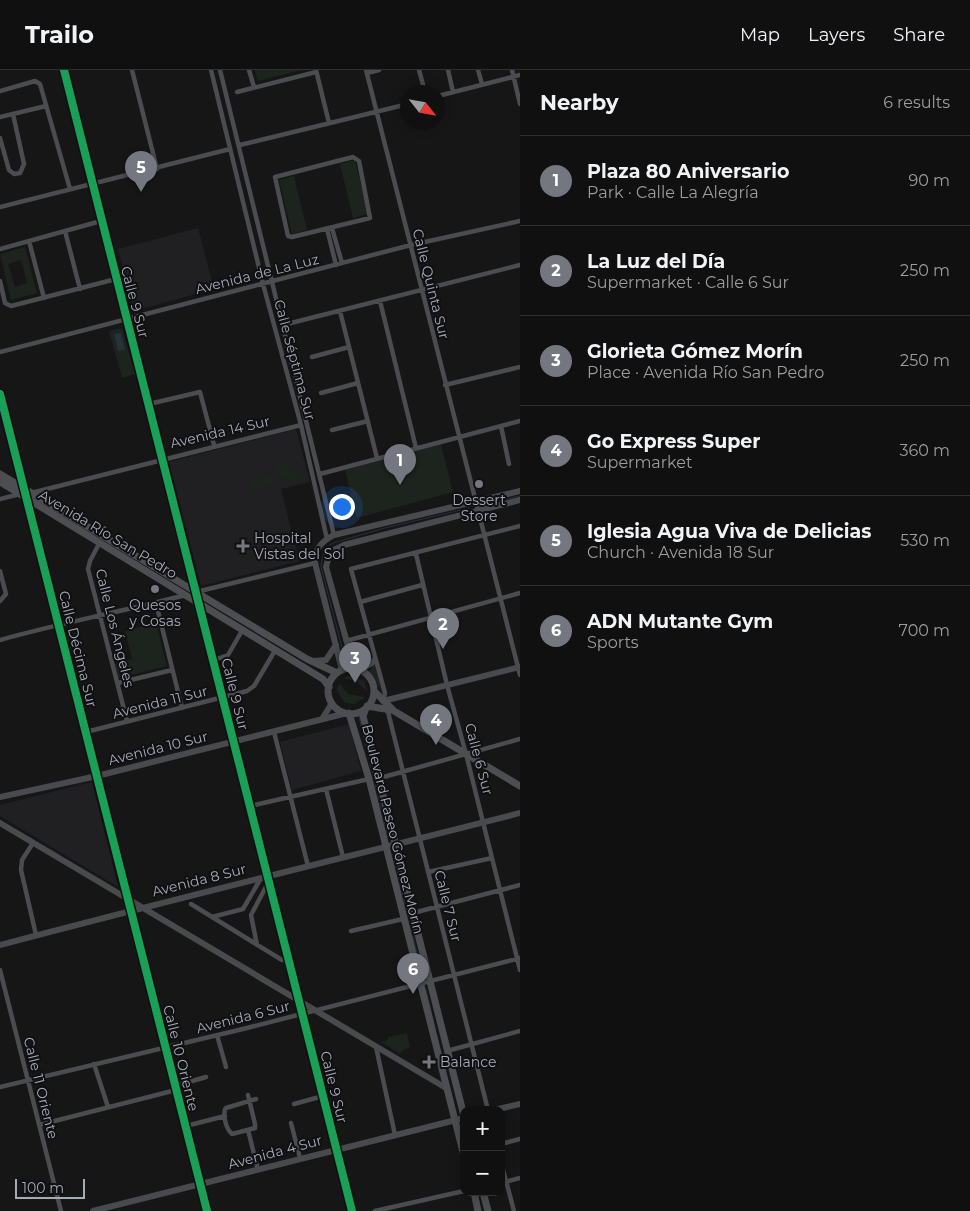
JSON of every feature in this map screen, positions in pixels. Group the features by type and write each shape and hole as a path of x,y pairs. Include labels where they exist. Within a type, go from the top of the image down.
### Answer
{"main road":[{"name":"Avenida Río San Pedro","path":"0,474 25,494 100,542 323,679 329,687"},
{"name":"Avenida Río San Pedro","path":"0,482 25,494 197,592 312,661 339,671"},
{"path":"321,720 332,703 329,687 339,671 336,645 315,563 316,551 331,537 520,490"},
{"path":"520,500 344,545 330,552 326,567 346,641 358,669 370,679 374,691 390,710 520,786"},
{"path":"312,661 326,660 336,645"},
{"path":"383,701 519,667"},
{"path":"339,671 358,669"},
{"path":"367,707 374,691"},
{"path":"332,703 348,713 367,707 390,710"},
{"name":"Boulevard Paseo Gómez Morín","path":"367,707 363,716 461,1106"},
{"name":"Boulevard Paseo Gómez Morín","path":"348,713 369,779 419,984 463,1151"},
{"name":"Avenida 10 Sur","path":"0,797 97,776 348,713"},
{"name":"Avenida 8 Sur","path":"0,945 141,907 261,878 269,878 308,866 386,848 520,812"},
{"path":"0,823 446,1088 460,1102"},
{"path":"505,1107 520,1104"},
{"name":"Avenida 4 Sur","path":"92,1211 460,1118"},
{"path":"475,1196 478,1211"},
{"path":"484,1196 488,1211"}],"street":[{"name":"Calle 9 Sur","path":"64,70 352,1211"},
{"path":"132,70 157,169"},
{"name":"Calle Séptima Sur","path":"211,70 263,284 331,537"},
{"name":"Calle Séptima Sur","path":"220,70 320,474 331,537"},
{"path":"249,70 254,88"},
{"path":"366,72 378,70"},
{"path":"419,70 423,85"},
{"path":"448,70 453,92"},
{"path":"478,70 482,84"},
{"path":"512,70 520,104"},
{"path":"238,92 316,71 329,123"},
{"name":"Calle Quinta Sur","path":"366,72 411,245 420,290 520,675"},
{"path":"445,94 520,75"},
{"path":"0,91 37,82 41,86 70,189"},
{"path":"0,118 46,106"},
{"path":"240,145 400,106"},
{"path":"0,138 9,170 14,174 20,173 24,164 13,114"},
{"path":"0,207 157,169 230,149"},
{"path":"356,157 359,160 371,217 330,228 292,237 288,236 274,179 276,176 356,157"},
{"path":"0,249 101,221"},
{"name":"Avenida de La Luz","path":"0,352 411,245 520,221"},
{"path":"330,228 342,263"},
{"path":"330,228 336,265"},
{"path":"65,231 80,289"},
{"path":"29,241 44,298"},
{"path":"283,325 520,265"},
{"path":"0,281 5,303 8,306 116,279"},
{"path":"380,301 416,448"},
{"path":"340,310 378,458"},
{"path":"312,357 349,347"},
{"path":"445,385 520,367"},
{"path":"321,394 358,383"},
{"path":"149,404 200,392 214,445"},
{"name":"Calle Décima Sur","path":"0,394 131,910"},
{"path":"332,430 368,421"},
{"path":"320,474 520,421"},
{"name":"Avenida 14 Sur","path":"0,499 301,424"},
{"path":"501,426 509,464"},
{"path":"383,701 385,693 351,569 520,526"},
{"name":"Calle Los Ángeles","path":"100,542 88,566 127,721"},
{"name":"Calle 6 Sur","path":"416,554 422,585 520,970"},
{"path":"0,640 58,624 156,603 315,563"},
{"path":"0,570 6,594 0,601"},
{"path":"360,602 422,585"},
{"path":"346,641 430,616 520,594"},
{"path":"156,603 182,708"},
{"path":"214,660 228,655 243,629"},
{"name":"Avenida 11 Sur","path":"86,732 223,698 252,688 276,649"},
{"path":"358,669 372,664 375,655"},
{"path":"118,683 172,670"},
{"name":"Calle 7 Sur","path":"390,710 403,772 487,1106"},
{"path":"274,732 308,866"},
{"path":"380,778 520,739"},
{"path":"250,806 369,779"},
{"path":"326,789 343,857"},
{"path":"33,843 22,860 21,870 36,935"},
{"path":"428,872 492,858"},
{"path":"212,918 243,909 261,878"},
{"path":"257,945 251,915 269,878"},
{"path":"412,913 520,885"},
{"path":"191,904 282,960"},
{"name":"Calle 10 Oriente","path":"131,910 207,1211"},
{"path":"351,931 403,919"},
{"name":"Avenida 6 Sur","path":"0,1087 166,1048 518,959"},
{"name":"Calle 11 Oriente","path":"0,970 61,1211"},
{"path":"447,1051 520,1031"},
{"path":"217,1035 226,1067"},
{"path":"376,1047 395,1135"},
{"path":"94,1064 108,1107"},
{"path":"39,1125 206,1078"},
{"path":"248,1095 249,1101 254,1128 234,1134 230,1133 225,1109 249,1101 256,1099"},
{"path":"294,1104 323,1096"},
{"path":"186,1126 225,1116"},
{"path":"291,1124 300,1158"},
{"path":"248,1130 258,1170"},
{"path":"505,1143 520,1139"},
{"path":"505,1182 520,1178"},
{"path":"505,1185 514,1211"},
{"path":"375,1211 460,1192"}],"shaded area":[{"path":"255,70 301,70 258,81"},
{"path":"355,160 368,214 353,218 340,164"},
{"path":"294,176 307,230 292,234 279,180"},
{"path":"198,228 214,289 134,311 118,249"},
{"path":"25,247 37,293 11,300 0,254","holes":["21,260 27,283 15,287 8,264"]},
{"path":"122,328 135,374 122,378 109,331"},
{"path":"121,333 125,350 118,351 114,334"},
{"path":"296,429 310,482 281,489 299,561 201,586 169,462"},
{"path":"441,444 453,492 357,518 345,470"},
{"path":"280,461 299,472 293,483 274,472"},
{"path":"273,474 275,484 250,488 251,480"},
{"path":"156,623 167,666 118,678 115,664 132,659 125,631"},
{"path":"376,664 384,695 368,672"},
{"path":"352,675 364,681 367,691 356,681 343,678"},
{"path":"340,684 348,694 365,697 355,704 345,703 337,691"},
{"path":"349,724 361,771 292,790 280,742"},
{"path":"92,782 118,887 0,816 0,805"},
{"path":"407,1033 410,1047 403,1050 400,1054 381,1042 388,1040 388,1037"}],"waterway":[{"path":"483,505 520,496"},
{"path":"346,663 321,567 327,548 333,543 385,528 469,508"},
{"path":"359,717 388,837"},
{"path":"393,854 422,974"},
{"path":"426,990 435,1028"}],"cycle path":[{"path":"64,70 352,1211"},
{"path":"0,394 207,1211"}],"place":[{"name":"Iglesia Agua Viva de Delicias","path":"141,192"},
{"name":"Dessert Store","path":"479,484"},
{"name":"Plaza 80 Aniversario","path":"400,485"},
{"name":"Hospital Vistas del Sol","path":"243,546"},
{"name":"Quesos y Cosas","path":"155,589"},
{"name":"La Luz del Día","path":"443,649"},
{"name":"Glorieta Gómez Morín","path":"355,683"},
{"name":"Go Express Super","path":"436,745"},
{"name":"ADN Mutante Gym","path":"413,994"},
{"name":"Balance","path":"429,1062"}]}
